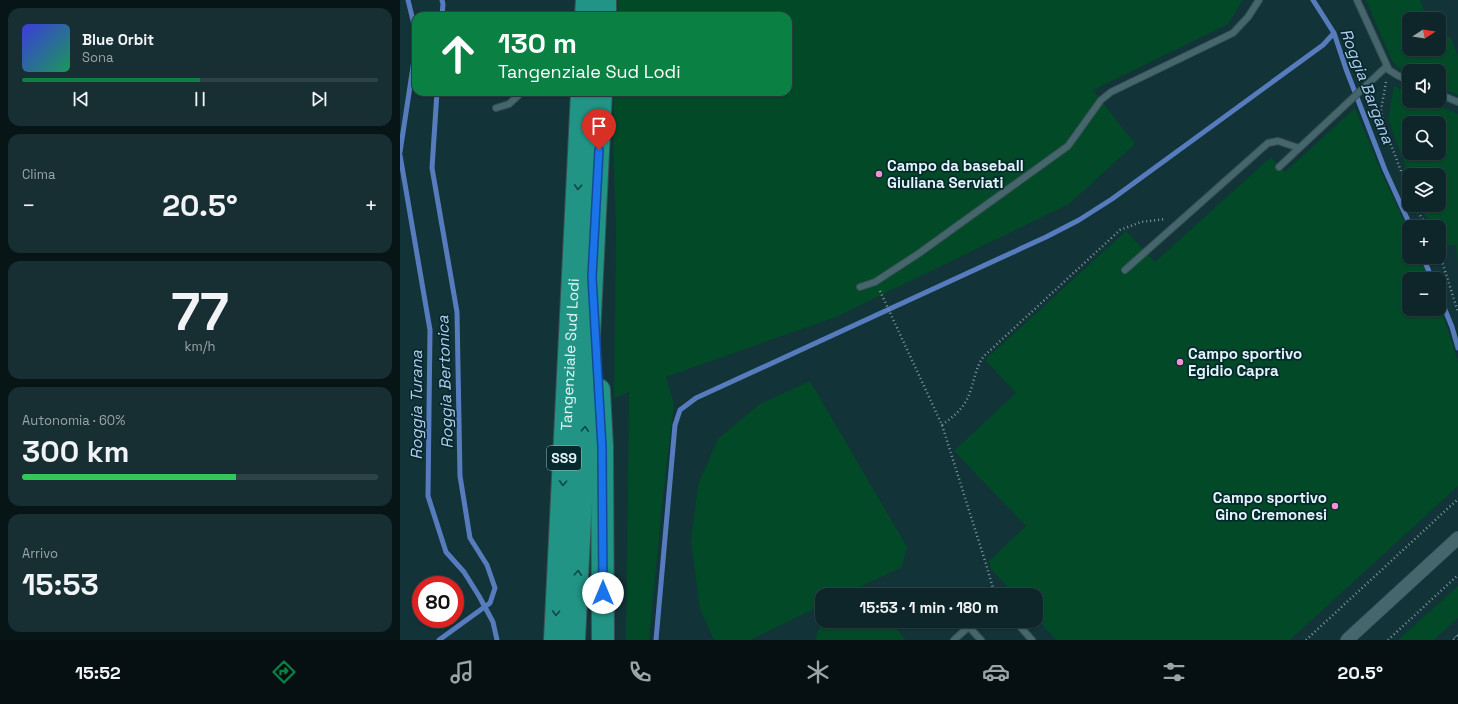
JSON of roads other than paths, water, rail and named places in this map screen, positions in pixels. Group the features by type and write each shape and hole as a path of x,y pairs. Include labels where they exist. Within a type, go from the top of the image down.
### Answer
{"highway":[{"path":"586,12 587,0"},
{"path":"605,0 605,12"},
{"name":"Tangenziale Sud Lodi","path":"555,640 582,96"},
{"name":"Tangenziale Sud Lodi","path":"574,640 601,96"},
{"path":"592,277 602,447 603,640"}],"street":[{"path":"1346,640 1458,538"}],"lane":[{"path":"860,286 875,282 918,254 1068,146 1101,100 1110,92 1233,33 1248,17 1259,0"},
{"path":"1357,0 1388,68 1396,76 1402,78"},
{"path":"1279,166 1361,90 1388,68"},
{"path":"496,108 509,104 518,96"},
{"path":"1446,97 1458,102"},
{"path":"1126,270 1268,143 1278,141 1299,148"},
{"path":"954,640 968,628"},
{"path":"970,628 981,640"},
{"path":"1021,628 1032,640"}],"waterway":[{"name":"Roggia Turana","path":"408,0 412,16"},
{"name":"Roggia Bertonica","path":"442,0 442,12"},
{"name":"Roggia Bargana","path":"1313,0 1334,33 1346,69 1385,170 1408,220"},
{"path":"656,640 675,425 680,410 696,398 1046,237 1079,220 1112,199 1323,45 1334,33"},
{"name":"Roggia Turana","path":"400,152 412,73"},
{"name":"Roggia Bertonica","path":"437,96 432,168 457,312 460,476 470,538 487,565 495,588 490,603 439,640"},
{"name":"Roggia Turana","path":"400,155 430,330 428,496 446,552 464,572 479,596 493,622 497,640"},
{"name":"Roggia Bargana","path":"1426,264 1429,272"},
{"name":"Roggia Bargana","path":"1446,312 1458,348"}],"railway":[{"path":"1455,640 1458,637"}],"place":[{"name":"Campo da baseball Giuliana Serviati","path":"879,174"},
{"name":"Campo sportivo Egidio Capra","path":"1180,362"},
{"name":"Campo sportivo Gino Cremonesi","path":"1335,506"}]}
